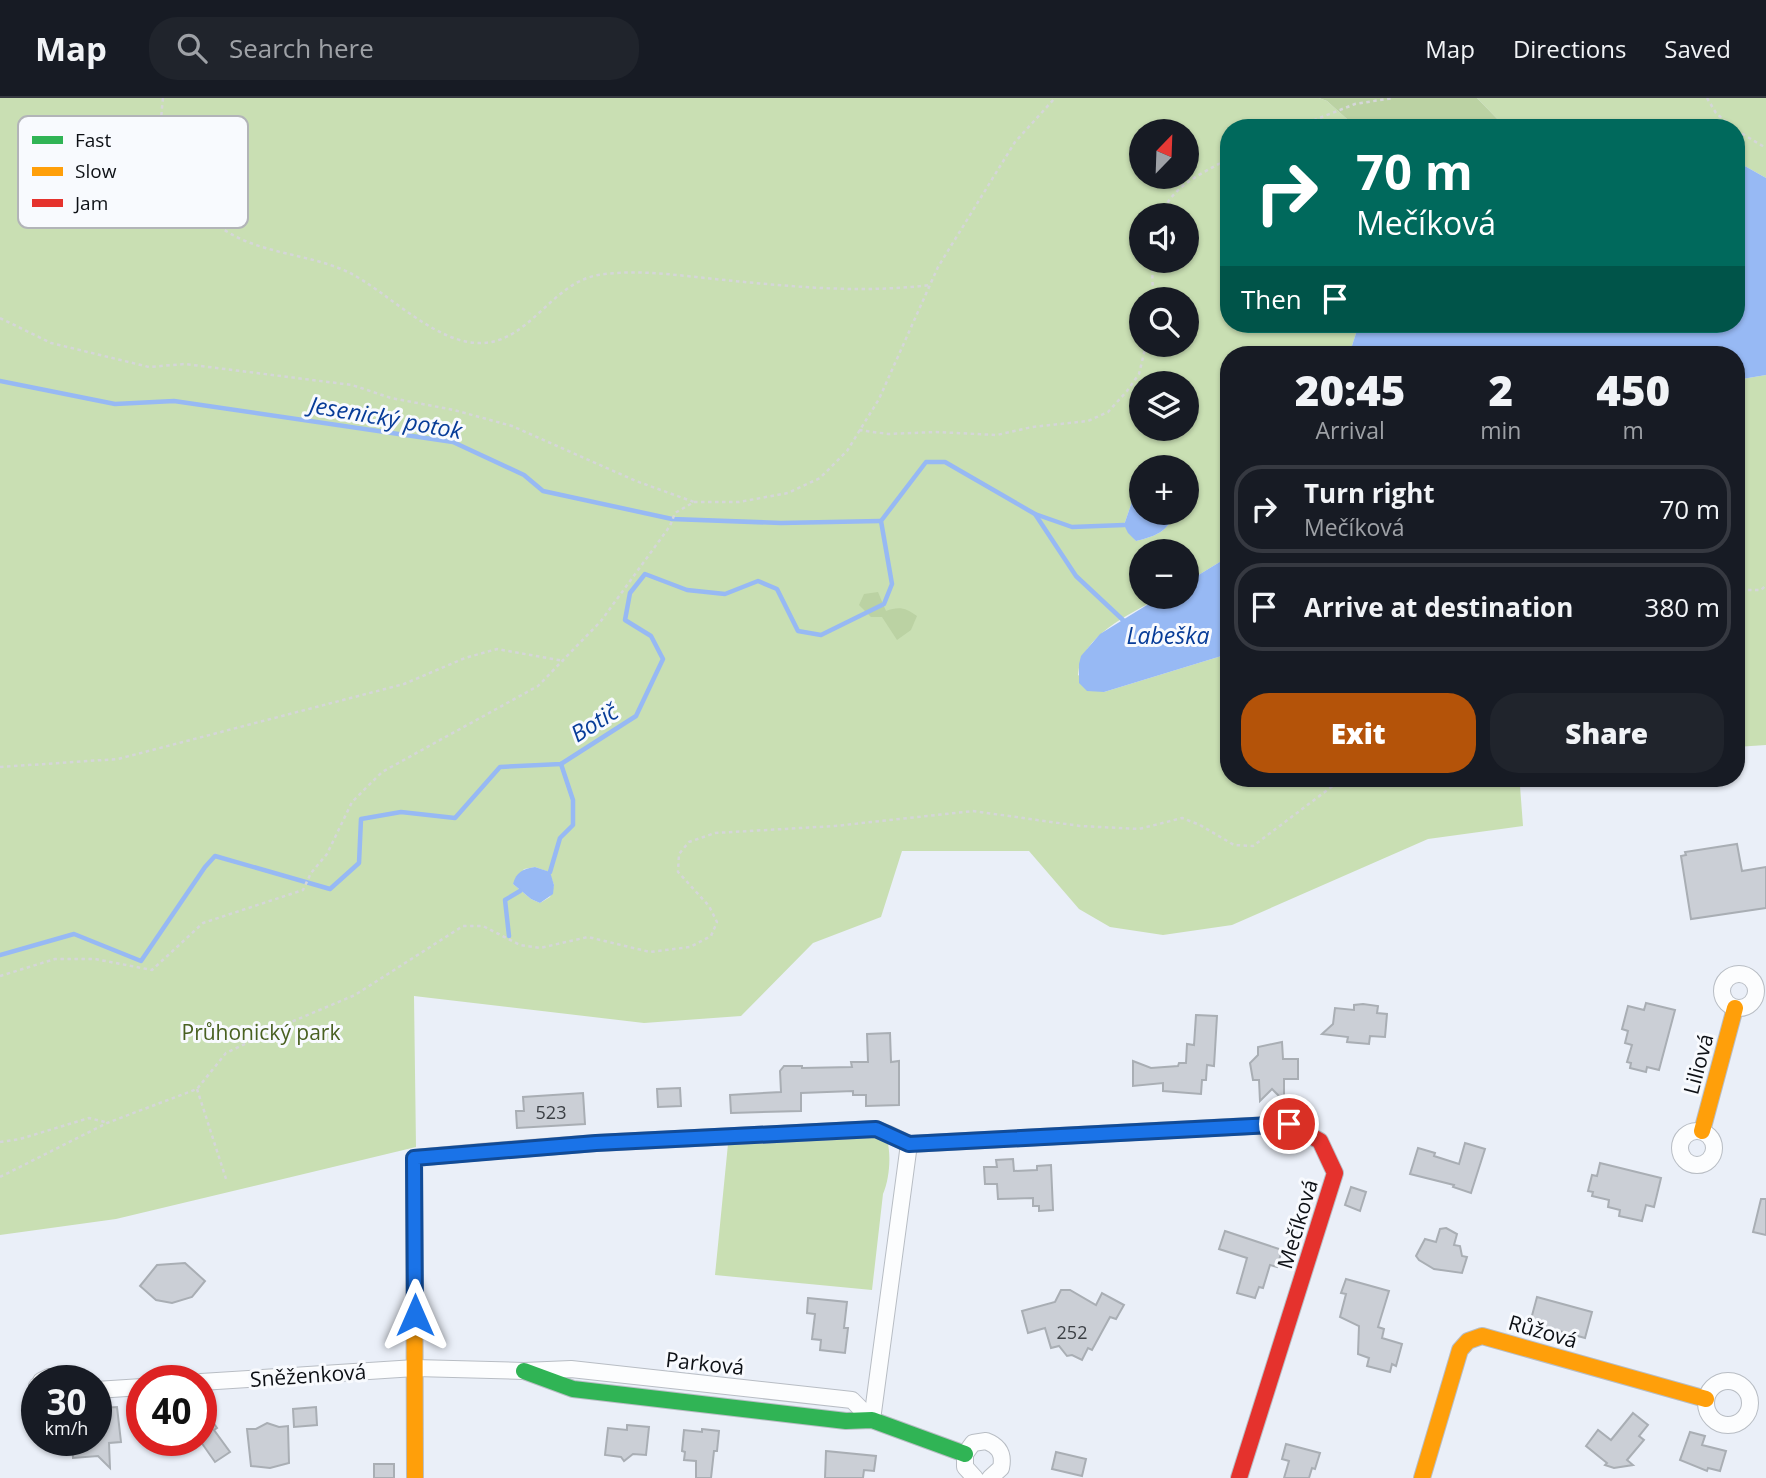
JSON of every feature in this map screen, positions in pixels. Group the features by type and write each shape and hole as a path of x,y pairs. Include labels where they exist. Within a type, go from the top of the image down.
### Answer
{"street":[{"path":"1744,975 1761,992 1750,1004 1735,1008 1723,997 1723,987 1732,976 1744,975"},
{"name":"Liliová","path":"1702,1131 1735,1008"},
{"name":"Mečíková","path":"415,1368 414,1158 609,1142 876,1129 909,1144 1289,1124 1320,1142 1335,1173 1239,1478"},
{"path":"872,1420 909,1144"},
{"name":"Růžová","path":"1422,1478 1460,1350 1468,1341 1482,1336 1706,1399"},
{"path":"415,1368 415,1478"},
{"name":"Parková","path":"415,1368 524,1371 573,1389 846,1422 872,1420 965,1454"},
{"name":"Sněženková","path":"217,1381 415,1368"},
{"path":"975,1478 965,1467 965,1454 973,1443 979,1441 994,1444 999,1448 1002,1464 998,1473 990,1478"}],"path":[{"path":"162,116 163,98"},
{"path":"0,318 51,343 149,367 185,364 352,385 391,398 453,410 512,426 636,481 694,502 738,502 788,493 820,478 847,451 879,400 937,267 1015,142 1055,98"},
{"path":"1317,119 1355,104 1393,98"},
{"path":"1707,98 1723,119"},
{"path":"1745,135 1766,148"},
{"path":"1166,203 1186,181 1220,163"},
{"path":"223,228 246,240 348,272 419,320 458,340 481,344 502,339 573,284 597,275 651,273 821,289 892,290 929,285"},
{"path":"859,430 888,434 936,432 997,435 1032,427 1088,421 1108,412 1127,391 1139,373 1143,357"},
{"path":"0,976 55,959 95,959 152,970 203,923 303,890 311,873 327,854 352,802 382,772 538,686 601,621 670,526 675,513 694,502"},
{"path":"1745,590 1761,590 1766,585"},
{"path":"0,767 118,759 404,684 465,658 497,649 564,661"},
{"path":"0,1177 107,1123 197,1089 226,1052 355,996 463,926 483,926 520,945 540,948 587,937 649,952 690,947 711,936 717,922 709,906 678,872 679,854 690,842 715,833 835,827 973,811 1080,826 1139,829 1182,818 1234,845 1253,846 1331,787"},
{"path":"197,1089 227,1182"},
{"path":"0,1142 20,1139 89,1118 107,1123"}],"green space":[{"name":"Průhonický park","path":"0,98 1319,98 1327,101 1347,119 1220,119 1220,333 1356,333 1352,346 1220,346 1220,562 1199,575 1199,539 1142,539 1154,535 1168,525 1199,525 1199,455 1129,455 1129,510 1124,525 1134,539 1129,539 1129,609 1139,609 1097,637 1081,661 1078,675 1104,692 1220,656 1220,787 1520,787 1523,826 1428,839 1232,925 1163,935 1110,927 1079,909 1029,851 902,851 881,917 813,943 741,1016 644,1023 414,996 416,1147 116,1219 0,1235","holes":["535,867 549,872 554,885 550,897 540,903 513,884 524,869"]},
{"path":"1319,98 1477,98 1497,119 1347,119 1327,101"},
{"path":"1477,98 1766,98 1766,178 1745,166 1745,119 1497,119"},
{"path":"1766,375 1766,745 1745,746 1745,378"},
{"path":"878,592 886,611 902,609 917,616 911,630 897,640 882,617 871,617 859,605 864,594"},
{"path":"875,1137 888,1144 889,1163 872,1290 715,1275 728,1144"}],"water":[{"path":"1745,166 1766,178 1766,375 1745,378 1745,346 1352,346 1356,333 1745,333"},
{"path":"1129,510 1129,525 1168,525 1154,535 1134,539 1124,525"},
{"name":"Labeška","path":"1220,562 1220,656 1104,692 1087,691 1079,683 1079,664 1081,656 1100,634 1141,609 1199,609 1199,575"},
{"path":"535,867 550,872 554,885 553,894 540,903 513,884 521,872"}],"building":[{"path":"1737,844 1742,871 1766,867 1766,908 1691,919 1681,856 1686,855 1685,852"},
{"path":"1646,1003 1675,1010 1659,1070 1647,1067 1646,1072 1630,1068 1631,1063 1627,1062 1632,1045 1625,1043 1628,1031 1622,1029 1628,1006 1644,1010"},
{"path":"1354,1005 1378,1006 1377,1013 1387,1014 1385,1037 1370,1036 1369,1044 1347,1042 1348,1037 1322,1034 1333,1024 1335,1008 1354,1010"},
{"path":"1196,1015 1217,1016 1214,1066 1207,1065 1201,1094 1163,1091 1163,1083 1133,1086 1133,1061 1151,1068 1186,1063 1187,1044 1194,1045"},
{"path":"890,1033 891,1062 899,1061 899,1105 866,1106 866,1095 853,1095 853,1091 801,1093 801,1111 731,1113 730,1095 781,1092 780,1071 784,1066 852,1067 851,1062 868,1062 867,1034"},
{"path":"1282,1042 1283,1059 1298,1059 1298,1079 1284,1079 1284,1101 1272,1089 1260,1101 1259,1080 1253,1080 1250,1063 1258,1055 1258,1047"},
{"path":"680,1088 681,1106 658,1107 657,1089"},
{"path":"583,1093 585,1124 517,1128 516,1111 524,1111 523,1097"},
{"path":"1465,1143 1485,1149 1471,1193 1453,1187 1454,1185 1410,1174 1418,1148 1459,1164"},
{"path":"1013,1159 1014,1171 1037,1170 1037,1166 1051,1165 1053,1210 1039,1211 1039,1206 1033,1206 1033,1198 998,1199 997,1184 985,1184 984,1167 997,1167 996,1160"},
{"path":"1600,1163 1661,1178 1654,1207 1646,1205 1642,1221 1619,1216 1620,1210 1608,1207 1609,1200 1592,1196 1593,1192 1588,1191 1592,1175 1597,1176"},
{"path":"1351,1187 1366,1192 1360,1211 1345,1205"},
{"path":"1761,1199 1766,1199 1766,1235 1753,1232"},
{"path":"1446,1228 1457,1234 1454,1245 1460,1246 1462,1256 1467,1257 1462,1273 1434,1269 1416,1256 1425,1239 1436,1242 1440,1229"},
{"path":"1225,1231 1282,1250 1277,1267 1270,1265 1263,1288 1259,1287 1255,1298 1237,1293 1247,1258 1219,1249"},
{"path":"185,1263 205,1281 192,1297 172,1303 156,1300 140,1286 157,1265"},
{"path":"1346,1279 1389,1291 1378,1327 1384,1329 1382,1338 1402,1344 1396,1366 1392,1364 1390,1372 1367,1366 1369,1358 1358,1354 1359,1326 1340,1317 1346,1294 1341,1293"},
{"path":"1061,1290 1070,1290 1096,1305 1102,1293 1124,1305 1116,1319 1110,1317 1092,1350 1088,1348 1082,1360 1072,1355 1067,1356 1059,1346 1051,1348 1045,1328 1028,1333 1022,1311 1055,1302"},
{"path":"1537,1297 1592,1312 1585,1338 1530,1323"},
{"path":"808,1298 847,1302 845,1353 820,1350 821,1340 812,1339 815,1314 807,1313"},
{"path":"112,1407 117,1407 121,1442 112,1443"},
{"path":"316,1407 317,1425 294,1427 293,1409"},
{"path":"1633,1413 1648,1425 1639,1436 1644,1440 1627,1460 1633,1465 1614,1468 1605,1465 1607,1463 1586,1446 1598,1430 1611,1440"},
{"path":"267,1423 279,1427 288,1426 289,1463 270,1468 251,1466 247,1429 256,1429"},
{"path":"627,1425 649,1427 646,1455 633,1454 624,1461 621,1457 605,1455 608,1428 627,1430"},
{"path":"702,1429 719,1431 711,1478 696,1478 696,1461 684,1460 685,1452 682,1451 684,1430 702,1432"},
{"path":"1690,1432 1705,1436 1702,1445 1726,1451 1720,1471 1708,1468 1707,1471 1680,1460"},
{"path":"217,1434 230,1452 215,1462 211,1456 217,1456"},
{"path":"1286,1444 1320,1453 1309,1478 1284,1478 1289,1461 1282,1459"},
{"path":"826,1451 876,1456 874,1471 864,1470 863,1478 825,1478"},
{"path":"1056,1452 1086,1459 1082,1476 1052,1469"},
{"path":"98,1456 110,1456 110,1468"},
{"path":"374,1464 394,1464 394,1478 374,1478"}],"waterway":[{"name":"Jesenický potok","path":"0,381 115,404 174,401 453,442 524,475 543,491 672,519 781,523 880,521"},
{"name":"Botič","path":"0,955 74,934 141,961 215,856 330,889 359,863 361,819 401,812 455,818 500,767 561,764 636,716 663,659 651,636 625,620 630,593 645,574 687,590 725,594 758,581 777,589 798,631 821,635 884,604 892,584 881,521 926,462 945,462 1035,514 1076,576 1123,620 1124,625"},
{"path":"1035,514 1072,527 1124,525"},
{"path":"550,872 560,838 573,825 573,800 561,764"},
{"path":"509,936 505,900 520,891"}],"traffic: fast":[{"path":"888,1134 909,1144 1269,1125"},
{"path":"524,1371 573,1389 846,1421 872,1420 965,1454"}],"traffic: slow":[{"path":"1702,1131 1735,1008"},
{"path":"415,1478 414,1158 481,1152"},
{"path":"1422,1478 1460,1350 1468,1341 1482,1336 1706,1399"}],"traffic: jam":[{"path":"1239,1478 1335,1173 1320,1141 1289,1124 1269,1125"},
{"path":"481,1152 596,1143 876,1129 888,1134"}],"route":[{"path":"415,1315 414,1158 596,1143 806,1131 876,1129 909,1144 1289,1124"}]}
